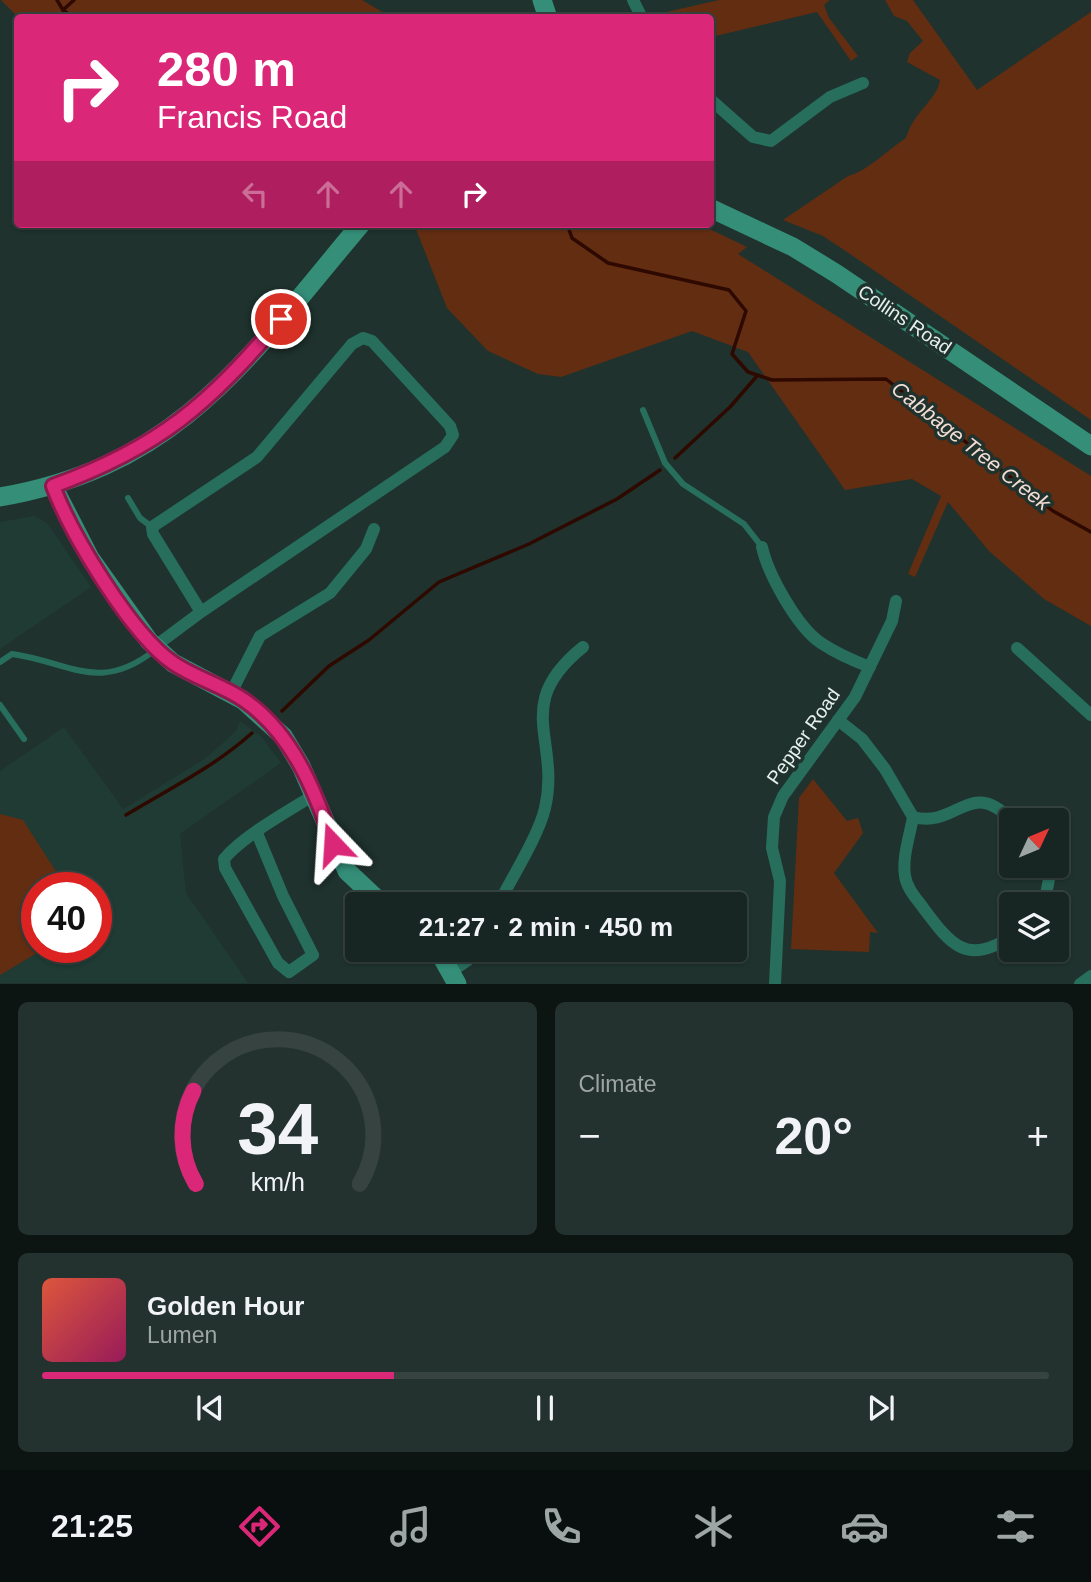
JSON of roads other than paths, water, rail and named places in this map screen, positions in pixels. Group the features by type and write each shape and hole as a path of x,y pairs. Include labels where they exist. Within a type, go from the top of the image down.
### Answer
{"street":[{"path":"714,103 753,137 771,141 831,97 863,83"},
{"name":"Collins Road","path":"714,210 793,247 837,274 1091,446"},
{"path":"0,496 53,486 131,454 193,413 238,369 358,228"},
{"path":"155,648 201,611 445,447 453,435 450,426 372,341 360,339 257,457 152,527 153,534 201,611"},
{"path":"53,486 90,558 155,648 173,663 231,693 263,715 283,736 314,796 347,871 369,892"},
{"path":"231,693 260,636 330,593 366,549 374,529"},
{"path":"762,547 766,566 809,632 820,642 870,667"},
{"name":"Pepper Road","path":"775,984 780,881 772,848 774,817 783,796 838,720 870,667 892,621 895,601"},
{"path":"504,892 545,811 548,787 541,708 555,674 583,647"},
{"path":"1017,648 1091,715"},
{"path":"838,720 862,738 891,777 913,817 905,861 907,886 946,937 959,948 976,952 999,942"},
{"path":"257,833 313,955 289,972 278,963 225,867 224,859 257,833 314,796"},
{"path":"913,817 927,820 939,818 968,802 978,801 999,809"},
{"path":"446,962 455,977 466,962"},
{"path":"1080,984 1091,976"}],"lane":[{"path":"643,410 665,463 683,484 744,524 762,547"},
{"path":"128,498 140,517 152,527"},
{"path":"0,662 12,654 82,673 100,675 127,668 155,648"},
{"path":"0,705 24,739"}],"waterway":[{"name":"Cabbage Tree Creek","path":"57,0 68,14"},
{"path":"63,10 74,0"},
{"name":"Cabbage Tree Creek","path":"568,228 572,238 608,263 729,290 746,311 732,354 748,372 772,380 886,379 1053,511 1091,532"},
{"path":"675,458 730,407 757,376"},
{"path":"282,711 329,666 369,640 439,582 529,544 617,499 660,470"},
{"path":"126,815 207,767 252,733"}]}
